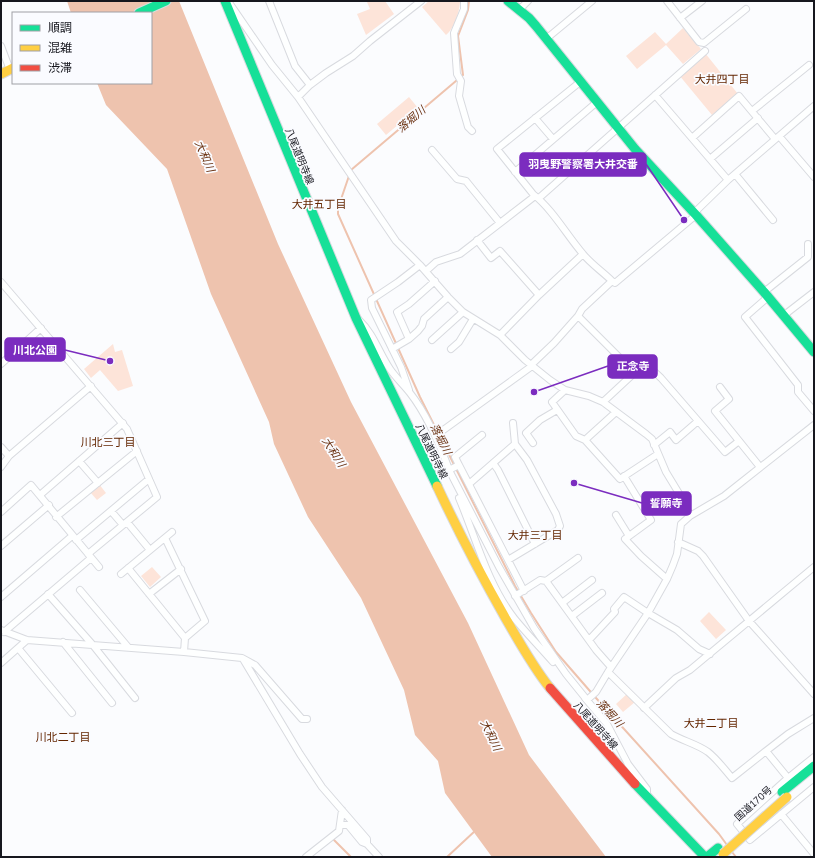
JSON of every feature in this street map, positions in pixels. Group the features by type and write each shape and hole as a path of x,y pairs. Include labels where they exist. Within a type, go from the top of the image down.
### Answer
{"main road":[{"path":"141,12 166,1"},
{"name":"八尾道明寺線","path":"225,1 356,318 418,449 521,645 540,677 647,797 706,857"},
{"path":"508,1 529,18 635,150 695,214 814,352"},
{"path":"1,74 12,69"},
{"name":"国道170号","path":"706,857 720,853 814,766"},
{"name":"国道170号","path":"784,795 814,775"}],"street":[{"path":"228,1 272,65 298,97 396,241 426,271 463,312 500,335 531,366 565,390 589,396 603,402 652,439 672,484 683,500 690,516"},
{"path":"269,1 295,66 310,85"},
{"path":"298,97 310,85 326,73 354,56 370,41 421,1"},
{"path":"464,1 464,9 454,33 456,74 459,78 459,96 468,127 472,131"},
{"path":"518,10 528,1"},
{"path":"546,39 592,1"},
{"path":"667,1 699,42 704,43 746,9"},
{"path":"680,18 702,1"},
{"path":"1,46 12,69"},
{"path":"426,271 436,262 460,254 537,197 706,51"},
{"path":"752,112 809,65"},
{"path":"580,82 497,149 584,254 615,283 695,214 728,180 814,106"},
{"path":"655,95 728,180"},
{"path":"692,138 739,96 752,112 814,177"},
{"path":"515,172 597,102"},
{"path":"535,118 553,139"},
{"path":"710,159 758,118"},
{"path":"432,150 457,179 466,181 500,223"},
{"path":"735,174 773,220"},
{"path":"477,240 491,258 500,251 539,295"},
{"path":"808,244 808,257 766,295 746,316 798,386 798,392 814,411"},
{"path":"500,335 539,295 584,254"},
{"path":"409,392 395,347 372,308 371,300 420,265"},
{"path":"409,339 397,312 409,304 435,281"},
{"path":"437,434 531,366 554,343 578,316 582,309 612,281"},
{"path":"2,284 128,429 157,497 125,523 48,594 3,631"},
{"path":"783,316 814,292"},
{"path":"395,347 409,339 418,331 422,326 424,319 448,297"},
{"path":"432,340 463,312"},
{"path":"578,316 635,373"},
{"path":"356,318 369,330 390,369 409,392 437,434 520,593 546,647 591,697 628,764 647,788 647,797"},
{"path":"451,349 459,342 473,318"},
{"path":"2,361 41,328"},
{"path":"603,402 645,363 661,378 725,452 739,441"},
{"path":"1,467 9,456 91,386"},
{"path":"720,387 729,399 715,411 760,467"},
{"path":"565,390 552,402 576,436 585,440 620,479 658,454"},
{"path":"533,444 526,433 540,420 557,410"},
{"path":"585,440 616,412"},
{"path":"654,445 670,432 676,440 698,422"},
{"path":"40,495 123,423"},
{"path":"508,560 558,530 560,526 556,514 527,460 515,444 513,423"},
{"path":"591,697 648,613 668,579 677,554 681,524 690,516 724,496 814,426"},
{"path":"482,435 455,457 454,467 491,586 514,618 563,676 591,697"},
{"path":"469,484 515,444"},
{"path":"1,447 9,456"},
{"path":"56,517 137,451"},
{"path":"79,461 98,483"},
{"path":"493,463 498,470 535,544"},
{"path":"454,467 469,484 508,560 520,593"},
{"path":"624,476 651,520 625,539 641,556 668,579"},
{"path":"1,597 74,538 111,511 149,478"},
{"path":"1,512 31,485 49,505 56,517 99,568"},
{"path":"1,546 49,505"},
{"path":"111,511 125,523 150,550"},
{"path":"616,515 629,536"},
{"path":"121,574 172,532"},
{"path":"165,538 205,621 185,638"},
{"path":"678,542 698,550 749,621 814,694"},
{"path":"546,581 578,558"},
{"path":"644,708 676,678 690,670 710,654 814,567"},
{"path":"128,568 185,638 184,652"},
{"path":"150,594 180,569"},
{"path":"520,593 540,580 546,581 609,670 644,708 672,734 709,752 732,778 788,734 814,718"},
{"path":"562,603 592,580"},
{"path":"80,590 128,647"},
{"path":"572,616 602,593"},
{"path":"48,594 92,644 135,698"},
{"path":"589,640 615,612 614,609 624,597 677,630 699,649 710,654"},
{"path":"3,631 27,640 128,647 242,658 255,665 302,719 308,718"},
{"path":"1,663 27,640"},
{"path":"63,642 112,703"},
{"path":"18,648 72,713"},
{"path":"242,658 300,754 322,787 366,839 367,844"},
{"path":"766,751 788,778"},
{"path":"814,757 788,778 737,824 750,840 814,787"},
{"path":"306,857 339,831 342,810"},
{"path":"781,814 814,854"},
{"path":"341,825 348,825 362,842 367,844 379,857"}],"shaded area":[{"path":"385,1 394,14 366,35 357,14 370,9 367,2"},
{"path":"429,1 460,1 456,20 452,29 446,35 422,7"},
{"path":"683,28 701,49 683,64 666,45 637,69 626,56 655,32 666,44"},
{"path":"705,53 738,94 712,115 679,75"},
{"path":"409,97 418,108 386,135 377,124"},
{"path":"113,344 115,352 122,350 133,386 118,391 100,370 91,378 84,369"},
{"path":"99,484 106,493 97,500 90,492"},
{"path":"152,567 161,577 150,587 141,576"},
{"path":"709,612 726,630 716,639 700,621"},
{"path":"628,693 635,702 623,712 616,704"}],"water":[{"name":"大和川","path":"67,1 179,1 278,244 351,402 468,623 529,755 606,857 492,857 445,793 438,761 415,735 404,690 361,598 308,517 274,444 269,422 211,294 167,169 106,105 97,84 152,84 152,12 71,12"}],"waterway":[{"name":"落堀川","path":"469,1 468,10 458,36 463,75 351,170 338,208 338,214 420,397 515,586 531,613 556,652 719,834 727,845"},
{"path":"447,857 476,830"},
{"path":"332,840 333,839 351,857"},
{"name":"落堀川","path":"732,852 736,857"}],"traffic: fast":[{"path":"141,12 166,1"},
{"path":"225,1 356,318 437,486"},
{"path":"508,1 529,18 536,26 635,149 764,292 814,352"},
{"path":"782,792 814,766"},
{"path":"635,784 705,857"},
{"path":"707,857 718,848"}],"traffic: slow":[{"path":"1,74 12,68"},
{"path":"437,486 461,536 497,602 527,655 550,688"},
{"path":"723,854 787,797"}],"traffic: jam":[{"path":"550,688 635,784"}],"place":[{"name":"羽曳野警察署大井交番","path":"684,220"},
{"name":"川北公園","path":"110,361"},
{"name":"正念寺","path":"534,392"},
{"name":"誓願寺","path":"574,483"}],"district":[{"name":"大井四丁目","path":"722,79"},
{"name":"大井五丁目","path":"319,204"},
{"name":"川北三丁目","path":"108,442"},
{"name":"大井三丁目","path":"535,535"},
{"name":"大井二丁目","path":"711,723"},
{"name":"川北二丁目","path":"63,737"}]}
